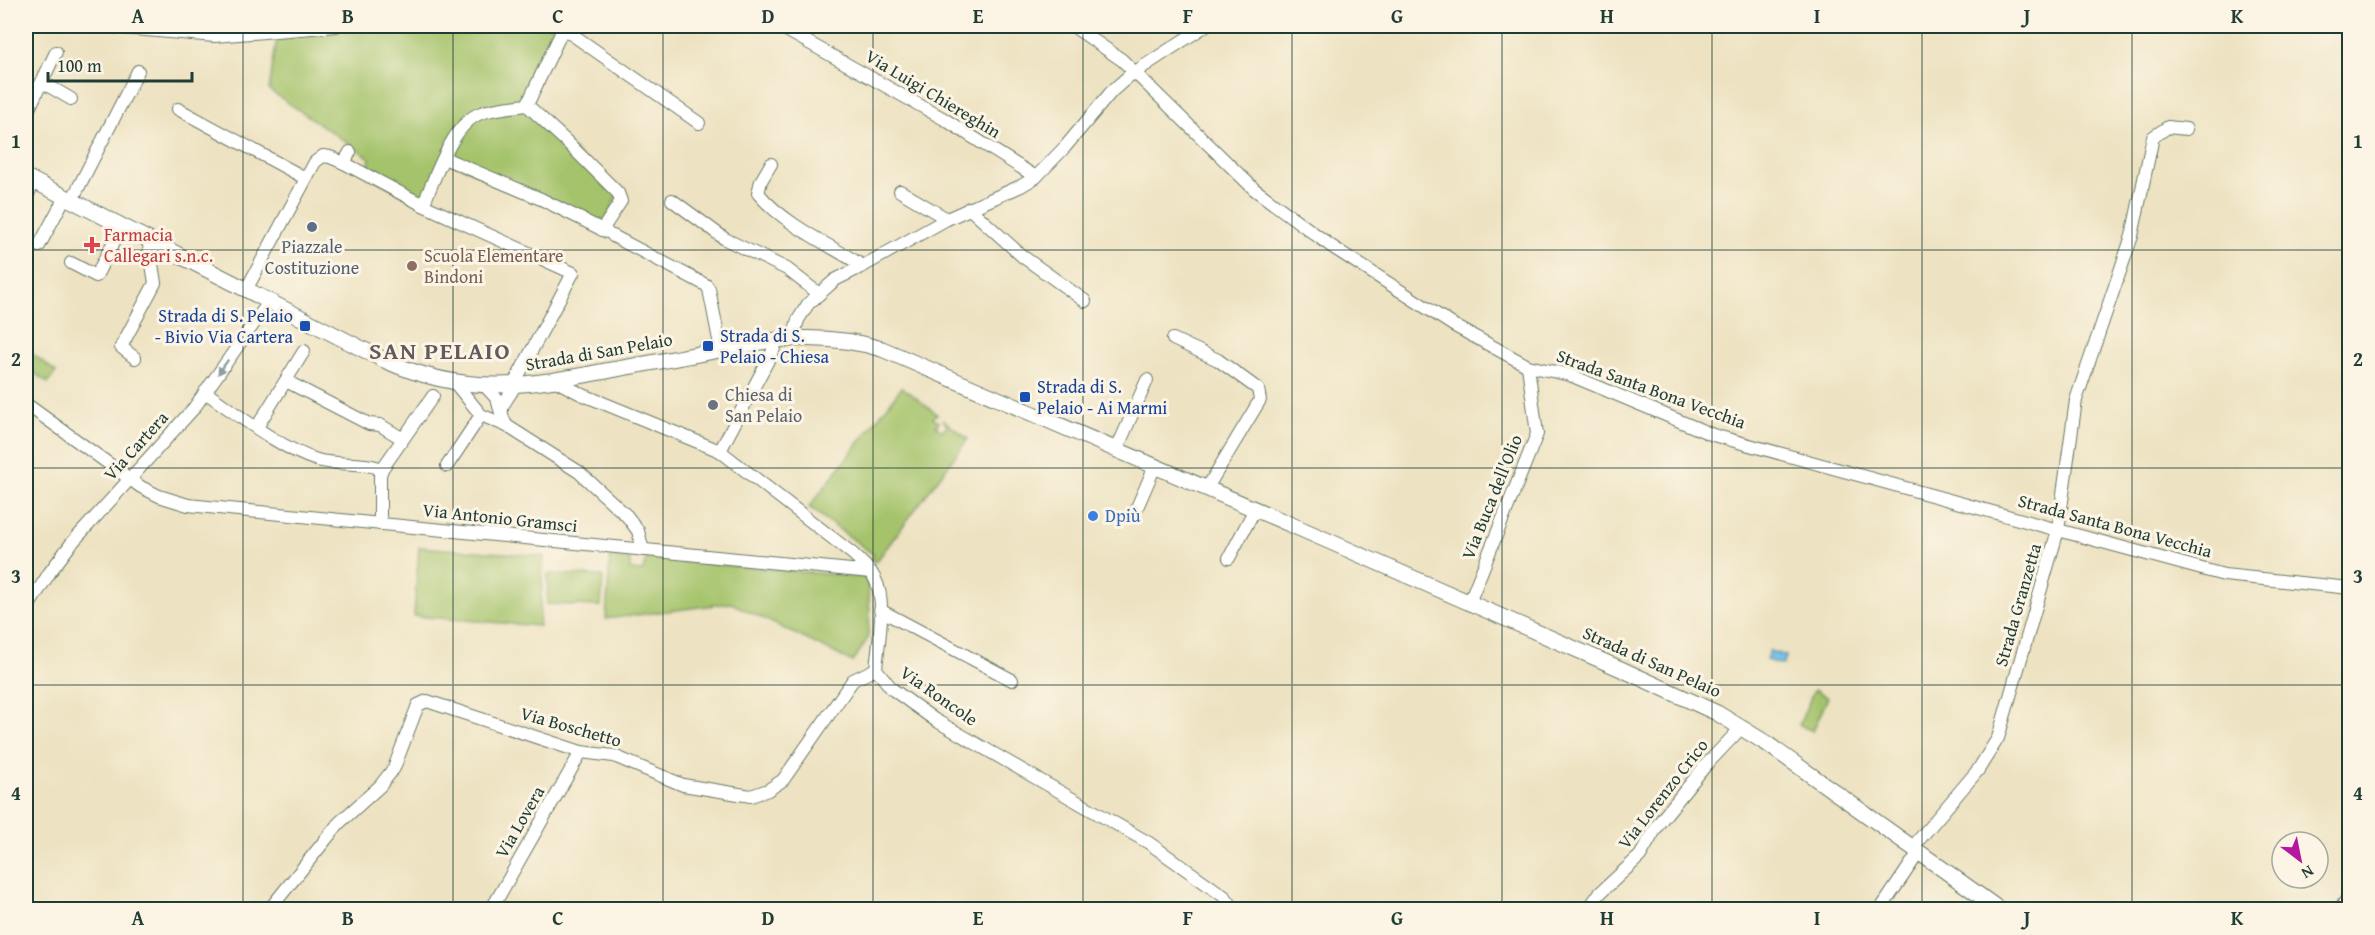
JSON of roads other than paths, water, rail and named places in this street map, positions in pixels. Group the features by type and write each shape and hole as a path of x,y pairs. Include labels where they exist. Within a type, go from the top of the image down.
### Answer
{"main road":[{"name":"Strada di San Pelaio","path":"30,179 402,368 455,383 516,386 554,381 793,338 855,341 882,349 1663,687 1742,727 2000,909"}],"street":[{"path":"100,26 201,30 215,36 336,26"},
{"path":"527,105 562,26 699,123"},
{"name":"Via Luigi Chiereghin","path":"779,26 944,119 1036,177"},
{"name":"Strada Santa Bona Vecchia","path":"1073,26 1135,71 1254,189 1331,246 1453,325 1528,366 1570,375 1713,435 2224,575 2349,588"},
{"path":"793,338 798,320 818,293 835,280 863,267 947,219 1036,177 1112,92 1135,71 1205,26"},
{"path":"26,115 57,52"},
{"path":"39,246 68,199 138,70"},
{"path":"42,82 71,99"},
{"path":"423,205 444,158 467,121 480,113 527,105"},
{"path":"527,105 567,141 618,193 621,201 607,233"},
{"path":"178,109 305,178"},
{"name":"Strada Granzetta","path":"1880,909 1916,850 1978,770 1998,738 2058,530 2076,400 2132,236 2153,137 2168,127 2186,129"},
{"path":"246,290 315,162 323,156 347,158 423,205 573,273 501,412"},
{"path":"444,158 541,200 706,285 709,289 721,350"},
{"path":"771,164 761,181 758,193 764,201 790,221 863,267"},
{"name":"Strada di San Pelaio","path":"26,199 30,179"},
{"path":"900,191 947,219"},
{"path":"672,200 725,239 787,269 818,293"},
{"path":"969,208 1022,256 1085,301"},
{"path":"71,263 96,276 122,226"},
{"path":"135,358 121,347 155,283 148,239"},
{"name":"Via Cartera","path":"26,610 71,544 194,408 269,302"},
{"path":"1173,339 1218,360 1258,389 1260,400 1207,488"},
{"path":"720,451 774,349 776,340"},
{"path":"257,427 304,351"},
{"name":"Via Buca dell'Olio","path":"1469,603 1537,434 1528,366"},
{"path":"578,376 581,394"},
{"path":"1117,449 1147,380"},
{"path":"286,381 369,424 380,425 403,439"},
{"name":"Via Roncole","path":"554,381 720,451 853,554 871,572 876,581 881,599 876,669 892,689 935,720 1149,843 1225,897 1235,909"},
{"path":"455,383 481,415 507,426 579,472 627,516 638,531 644,550"},
{"path":"485,386 497,399 507,426"},
{"path":"205,392 257,427 309,457 330,463 382,469"},
{"path":"380,524 382,469 433,396"},
{"name":"Via Antonio Gramsci","path":"26,404 159,496 188,505 871,572"},
{"path":"447,466 481,415"},
{"path":"1135,512 1155,466"},
{"path":"1229,558 1255,509"},
{"path":"880,610 1012,680"},
{"name":"Via Boschetto","path":"269,909 339,823 380,786 394,768 418,705 428,701 581,752 614,756 683,785 751,796 768,790 783,780 853,680 876,669"},
{"name":"Via Lorenzo Crico","path":"1588,909 1599,894 1640,856 1659,823 1705,766 1742,727"},
{"name":"Via Lovera","path":"491,909 581,752"},
{"path":"2340,909 2349,894"}],"water":[{"path":"1769,651 1786,656 1783,665 1766,660"}],"place":[{"name":"Piazzale Costituzione","path":"312,227"},
{"name":"Farmacia Callegari s.n.c.","path":"92,245"},
{"name":"Scuola Elementare Bindoni","path":"412,266"},
{"name":"Strada di S. Pelaio - Bivio Via Cartera","path":"305,326"},
{"name":"Strada di S. Pelaio - Chiesa","path":"708,346"},
{"name":"Strada di S. Pelaio - Ai Marmi","path":"1025,397"},
{"name":"Chiesa di San Pelaio","path":"713,405"},
{"name":"Dpiù","path":"1093,516"}],"district":[{"name":"SAN PELAIO","path":"440,351"}]}
